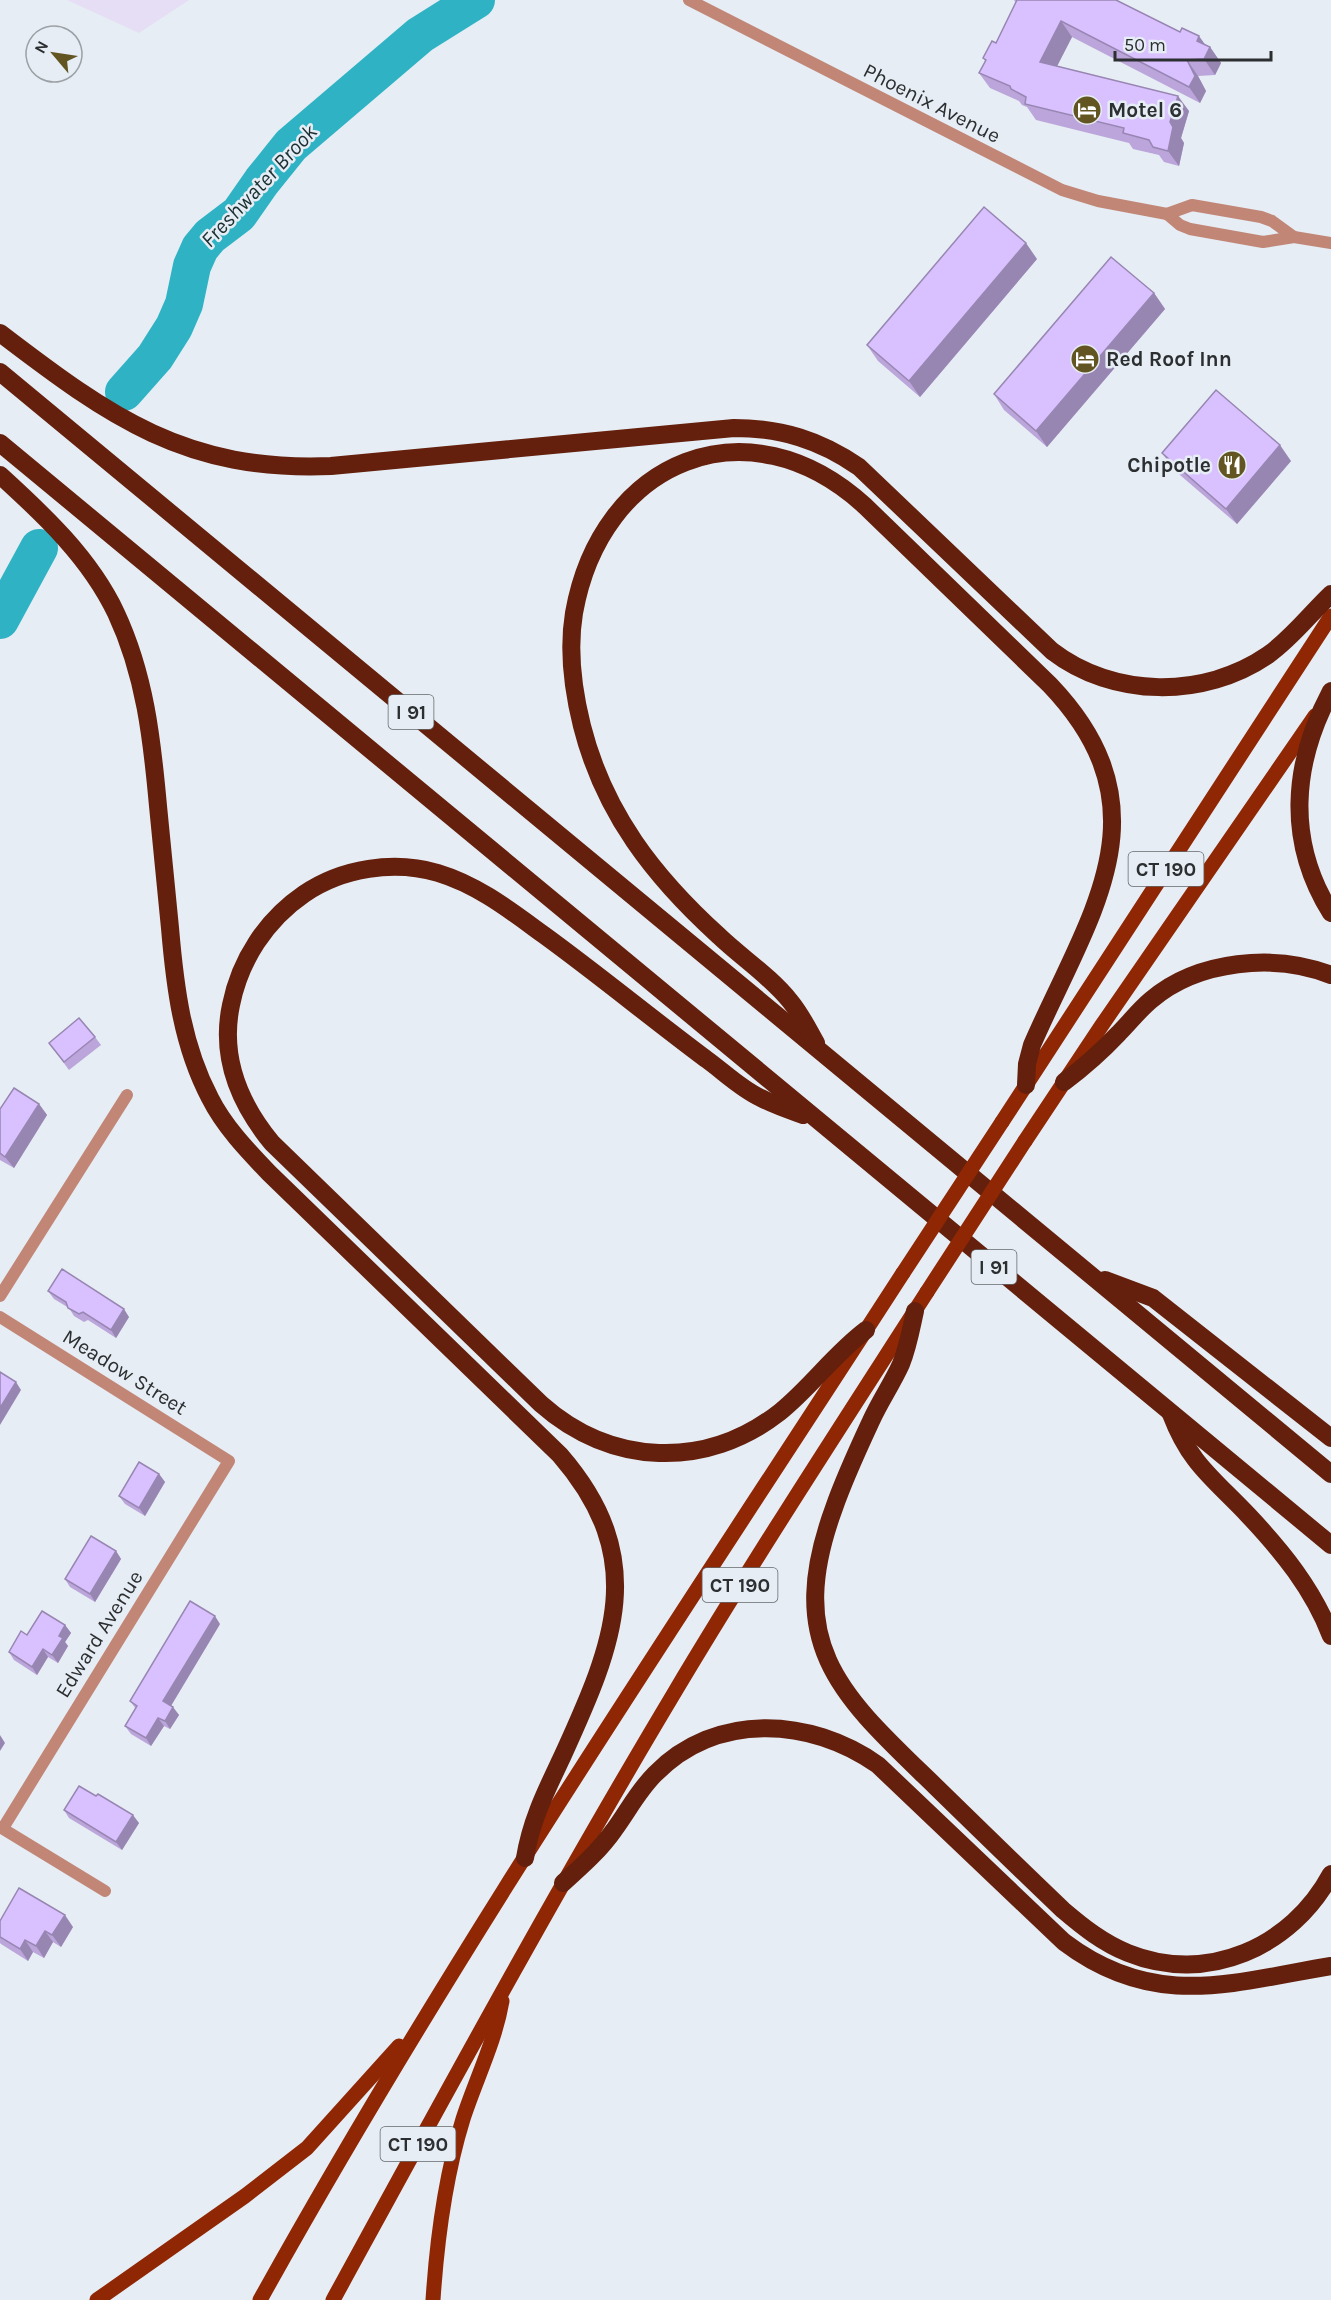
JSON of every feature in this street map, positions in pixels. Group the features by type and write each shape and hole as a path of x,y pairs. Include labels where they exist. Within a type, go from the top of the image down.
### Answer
{"highway":[{"path":"0,333 80,392 131,424 203,453 252,463 280,466 331,466 724,428 770,429 805,438 835,451 859,466 1052,651 1087,673 1117,682 1156,687 1181,687 1211,681 1238,671 1268,655 1281,645 1331,594"},
{"name":"I 91","path":"0,372 1331,1474"},
{"name":"I 91","path":"0,443 1331,1545"},
{"path":"821,1053 803,1019 788,999 683,901 634,843 611,806 599,780 576,700 572,655 573,620 582,582 600,538 625,502 651,480 675,466 715,454 746,452 786,459 820,472 845,489 1050,685 1078,716 1092,741 1105,771 1111,799 1113,825 1110,853 1085,932 1032,1045 1027,1064 1026,1085"},
{"path":"0,475 47,519 81,558 115,612 133,656 152,732 178,1005 192,1057 211,1100 234,1134 269,1173 560,1455 589,1492 606,1529 614,1560 616,1584 608,1635 586,1702 534,1818 525,1857"},
{"path":"1331,691 1319,713 1305,755 1300,783 1299,812 1306,862 1315,885 1331,913"},
{"path":"818,1121 759,1097 675,1036 554,942 487,895 450,877 424,870 394,867 345,874 300,896 280,914 254,946 239,977 230,1012 229,1052 236,1083 254,1119 272,1143 541,1404 560,1420 583,1433 618,1447 655,1453 692,1452 725,1443 753,1431 780,1412 866,1330"},
{"path":"1064,1082 1100,1053 1151,999 1182,980 1217,969 1257,963 1298,966 1331,975"},
{"path":"1092,1275 1153,1298 1331,1438"},
{"path":"915,1311 902,1362 872,1420 836,1501 816,1568 815,1598 820,1641 830,1666 849,1696 886,1738 1063,1910 1092,1934 1129,1954 1161,1962 1185,1963 1222,1960 1241,1955 1286,1930 1314,1900 1331,1874"},
{"path":"1170,1412 1181,1440 1194,1460 1246,1513 1291,1564 1315,1602 1331,1636"},
{"path":"563,1883 603,1845 649,1780 681,1752 706,1740 735,1731 785,1729 830,1738 859,1752 878,1765 1064,1942 1098,1965 1117,1974 1153,1984 1193,1986 1237,1982 1331,1966"}],"main road":[{"name":"CT 190","path":"260,2300 351,2138 525,1857 1331,616"},
{"name":"CT 190","path":"333,2300 563,1883 714,1627 1025,1141 1331,691"},
{"path":"433,2300 439,2231 452,2160 471,2095 494,2038 504,1988"},
{"path":"97,2300 245,2196 307,2148 386,2059 418,2028"}],"street":[{"name":"Phoenix Avenue","path":"689,0 1042,182 1079,196 1167,214 1190,230 1263,242 1294,237 1331,243"},
{"name":"Phoenix Avenue","path":"1167,214 1192,205 1261,217 1278,224 1294,237"},
{"path":"0,1296 127,1095"},
{"name":"Meadow Street","path":"0,1317 229,1461"},
{"name":"Edward Avenue","path":"2,1828 229,1461"},
{"path":"2,1828 105,1891"}],"shaded area":[{"path":"67,0 189,0 139,33"}],"building":[{"path":"1017,0 1116,0 1180,32 1182,28 1199,36 1197,41 1210,47 1204,59 1187,60 1195,76 1189,87 1061,21 1040,62 1178,96 1170,122 1173,127 1168,151 1153,147 1149,140 1123,133 1124,128 1025,104 1026,97 1011,89 1010,86 979,73 986,60 983,58 992,41 996,43"},
{"path":"984,207 1026,243 909,381 867,345"},
{"name":"Red Roof Inn","path":"1111,257 1154,293 1036,431 994,394"},
{"name":"Chipotle","path":"1216,390 1280,445 1226,509 1162,453"},
{"path":"79,1018 95,1037 64,1062 49,1043"},
{"path":"14,1088 39,1104 5,1157 0,1153 0,1109"},
{"path":"62,1269 124,1309 111,1330 83,1312 79,1314 68,1308 66,1302 48,1291"},
{"path":"0,1372 16,1382 0,1408"},
{"path":"139,1462 159,1474 139,1508 119,1496"},
{"path":"91,1536 116,1551 90,1594 65,1579"},
{"path":"190,1601 215,1616 163,1701 173,1707 165,1721 158,1718 146,1738 125,1726 137,1706 130,1701"},
{"path":"42,1611 65,1625 59,1636 63,1638 52,1655 43,1649 32,1667 9,1652 21,1631 27,1635"},
{"path":"79,1786 96,1796 98,1794 133,1815 116,1842 64,1810"},
{"path":"19,1888 65,1915 52,1935 45,1931 36,1946 25,1940 20,1949 0,1937 0,1921"}],"waterway":[{"name":"Freshwater Brook","path":"124,392 155,357 174,327 184,304 192,266 200,248 210,236 239,214 291,145 420,35 476,0"},
{"name":"Freshwater Brook","path":"0,620 39,548"}],"place":[{"name":"Motel 6","path":"1087,110"},
{"name":"Red Roof Inn","path":"1085,359"},
{"name":"Chipotle","path":"1232,465"}]}
